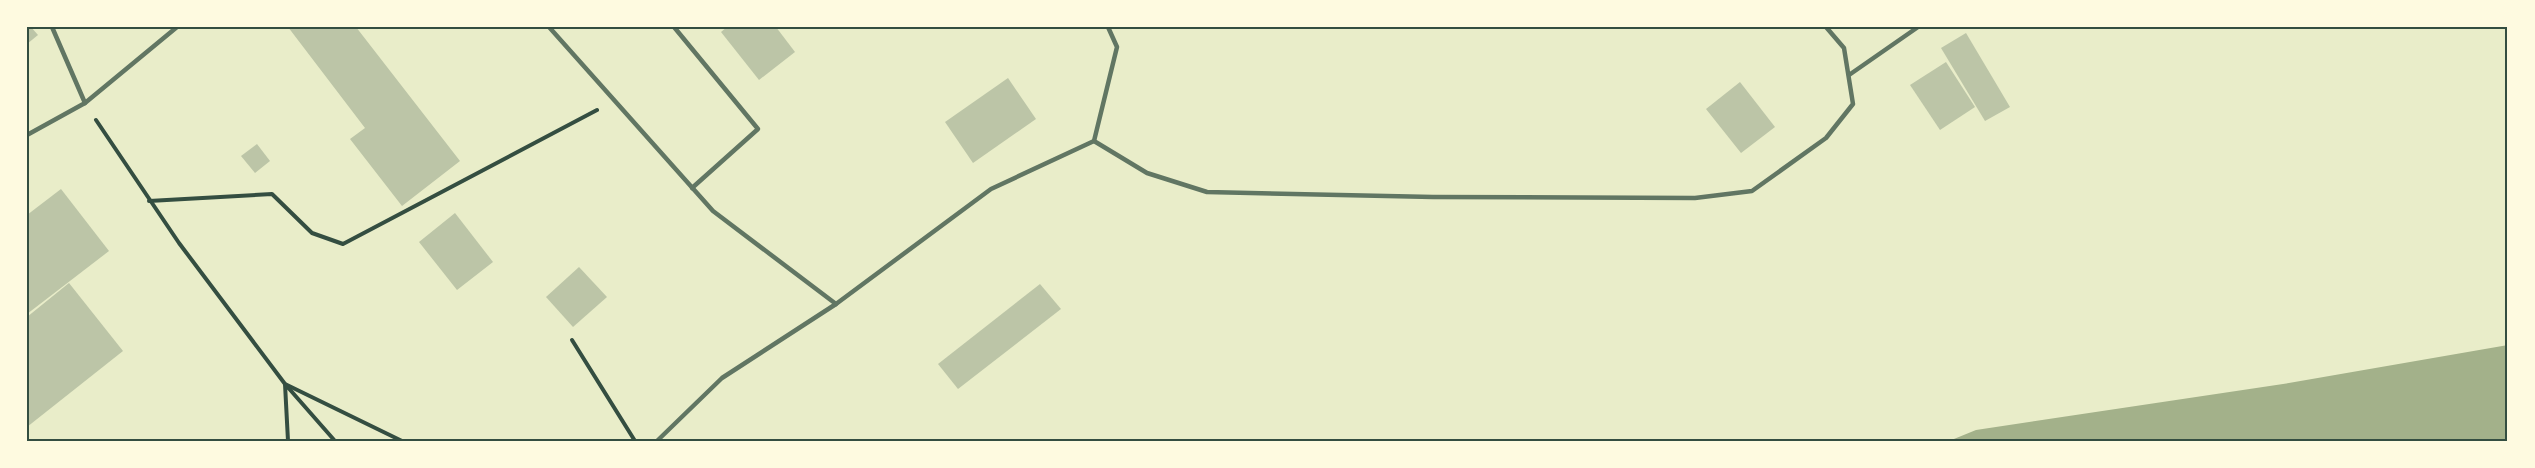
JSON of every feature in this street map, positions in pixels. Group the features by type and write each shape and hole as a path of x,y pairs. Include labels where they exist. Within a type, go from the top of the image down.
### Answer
{"lane":[{"path":"52,27 85,103"},
{"path":"27,135 85,103 177,27"},
{"path":"549,27 713,211 836,304"},
{"path":"674,27 758,129 692,188"},
{"path":"1094,141 1117,47 1108,27"},
{"path":"1094,141 1147,172 1207,192 1445,197 1695,198 1752,191 1826,138 1853,104 1844,48 1826,27"},
{"path":"1849,75 1918,27"},
{"path":"657,441 722,378 836,304 991,189 1094,141"}],"path":[{"path":"148,201 272,194 312,232 343,244 614,101"},
{"path":"85,103 148,201 285,384 335,441"},
{"path":"572,340 635,441"},
{"path":"285,384 288,441"},
{"path":"285,384 402,441"}],"shaded area":[{"path":"2508,345 2508,441 1949,441 1976,430 2283,384"}],"building":[{"path":"27,27 31,27 38,35 27,44"},
{"path":"288,27 356,27 460,161 402,206 350,139 365,128"},
{"path":"727,27 776,27 795,52 759,80 721,32"},
{"path":"1966,33 2010,107 1985,121 1941,48"},
{"path":"1946,62 1975,107 1940,130 1910,85"},
{"path":"1008,78 1036,119 973,163 945,122"},
{"path":"1740,82 1775,127 1741,153 1706,109"},
{"path":"257,144 270,161 255,173 241,156"},
{"path":"61,189 109,251 27,314 27,215"},
{"path":"455,213 493,262 457,290 419,242"},
{"path":"579,267 607,297 573,327 546,297"},
{"path":"69,283 123,351 27,427 27,317"},
{"path":"1040,284 1061,309 958,389 938,364"}]}
